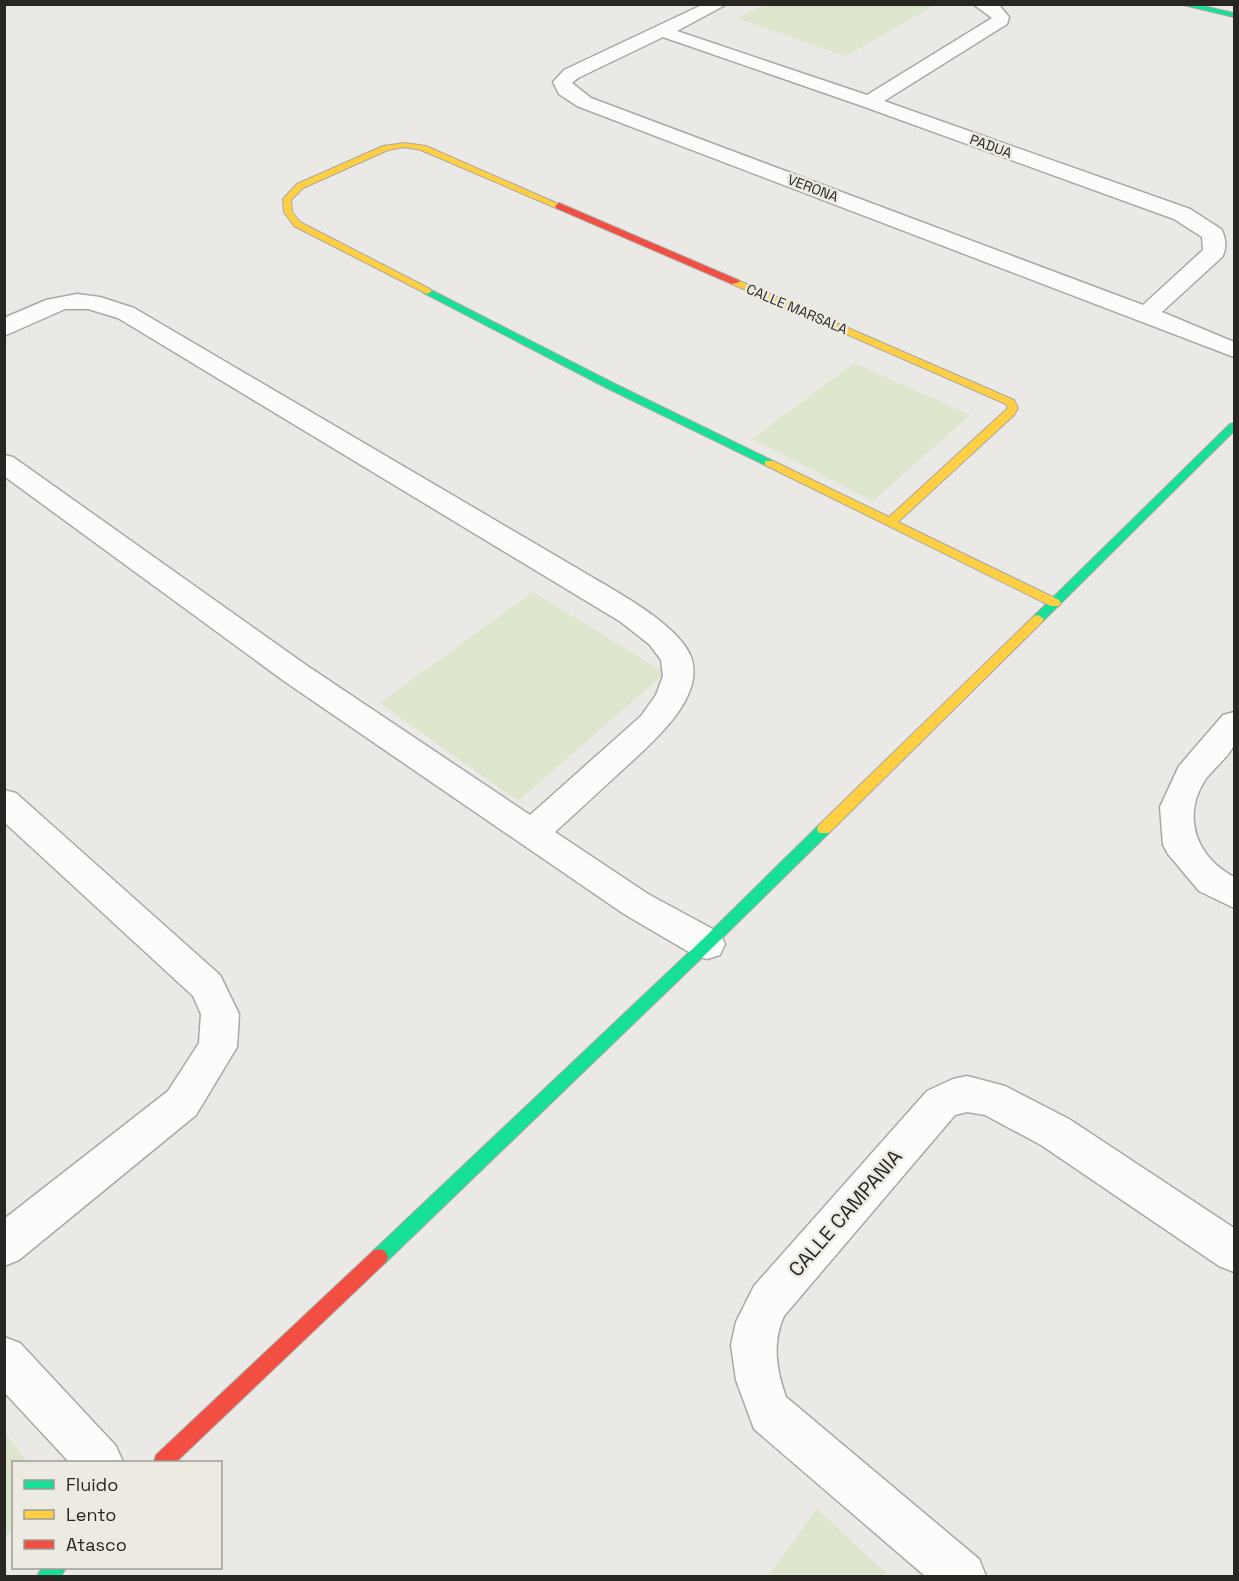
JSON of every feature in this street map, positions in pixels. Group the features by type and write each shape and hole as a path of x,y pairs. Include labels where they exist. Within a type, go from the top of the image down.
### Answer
{"street":[{"name":"VERONA","path":"719,4 571,74 562,82 566,90 584,102 1146,314 1234,350"},
{"path":"869,102 1001,20 1000,15 994,9 981,4"},
{"path":"1182,4 1234,15"},
{"name":"PADUA","path":"660,31 869,102 1182,214 1200,224 1213,234 1214,252 1146,314"},
{"name":"CALLE MARSALA","path":"405,145 423,148 1010,402 1013,408 1010,413 890,523 609,385 297,224 288,212 287,200 300,186 386,148 405,145"},
{"path":"4,329 50,304 69,300 105,304 126,313 570,577 631,615 661,638 676,658 678,676 671,698 652,724 532,834"},
{"path":"165,1461 707,944 1234,426"},
{"path":"4,463 295,673 636,904 707,944"},
{"path":"890,523 1055,603"},
{"path":"1234,723 1191,775 1177,807 1180,845 1211,881 1234,894"},
{"path":"4,802 207,986 220,1014 218,1047 182,1103 4,1246"},
{"name":"CALLE CAMPANIA","path":"962,1576 770,1413 757,1384 754,1348 758,1323 769,1301 941,1103 953,1097 968,1094 991,1098 1054,1132 1234,1252"},
{"path":"4,1359 99,1461"}],"green space":[{"path":"764,5 935,5 846,56 737,18"},
{"path":"854,363 970,415 873,501 752,439"},
{"path":"533,592 665,673 518,801 380,703"},
{"path":"5,1434 27,1461 12,1461 12,1529 5,1537"},
{"path":"817,1509 889,1576 768,1576"}],"traffic: fast":[{"path":"1182,4 1234,15"},
{"path":"427,291 609,385 769,463"},
{"path":"1038,619 1234,426"},
{"path":"379,1257 824,829"},
{"path":"47,1576 55,1569"}],"traffic: slow":[{"path":"427,291 297,224 288,212 287,199 300,186 386,148 405,145 423,148 559,206"},
{"path":"735,282 1010,402 1013,408 1010,413 890,523"},
{"path":"769,463 1055,603"},
{"path":"824,829 1038,619"}],"traffic: jam":[{"path":"559,206 735,282"},
{"path":"164,1461 379,1257"}]}
